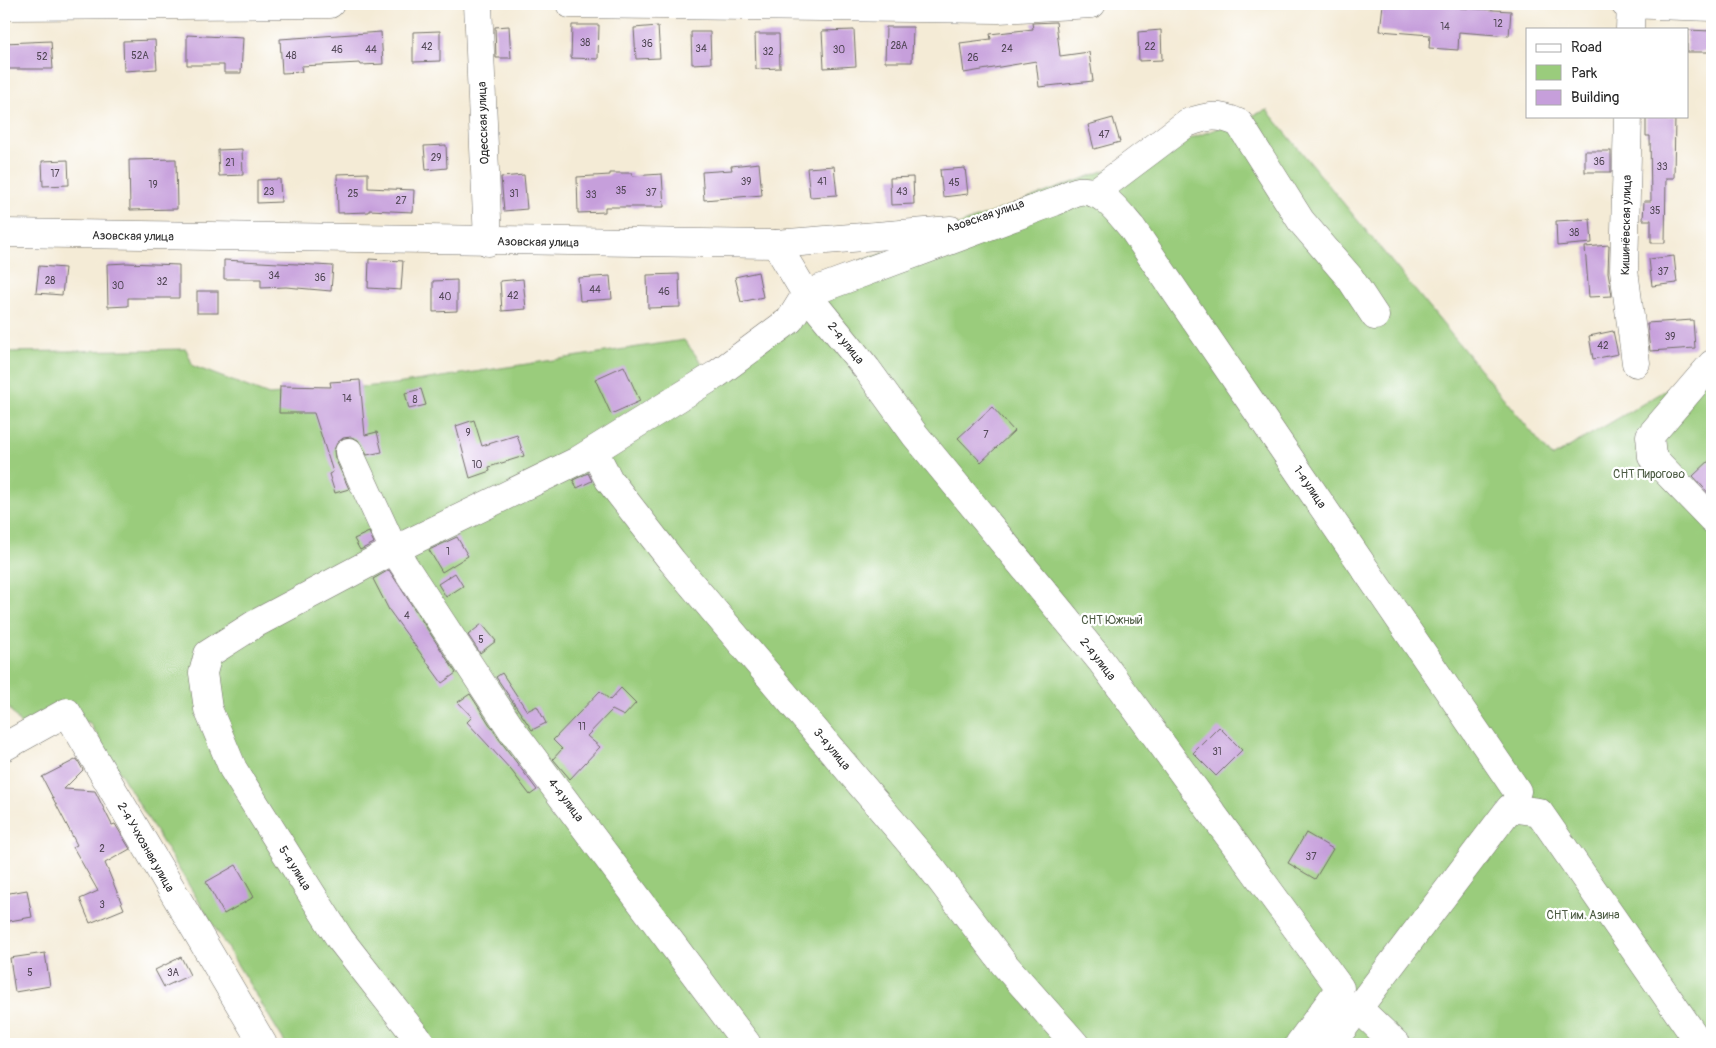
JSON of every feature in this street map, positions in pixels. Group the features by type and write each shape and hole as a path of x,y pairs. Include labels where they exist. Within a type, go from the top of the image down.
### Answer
{"street":[{"path":"4,6 330,4"},
{"name":"Одесская улица","path":"478,4 488,242"},
{"path":"570,4 998,9 1092,4"},
{"path":"1624,4 1712,7"},
{"path":"1630,4 1630,28"},
{"path":"394,550 594,451 717,374 790,320 806,294 1054,202 1078,191 1094,193 1187,123 1203,117 1222,115 1239,123 1301,221 1350,278 1375,316"},
{"name":"Кишинёвская улица","path":"1628,118 1624,270 1636,363"},
{"name":"Азовская улица","path":"4,234 488,242 776,244 949,231 1064,187"},
{"name":"1-я улица","path":"1094,193 1113,205 1132,228 1517,791"},
{"name":"2-я улица","path":"776,244 806,294 916,435 1101,661 1340,988 1299,1044"},
{"path":"1712,364 1650,436 1652,457 1712,519"},
{"name":"3-я улица","path":"594,451 610,480 672,561 933,870 1004,964 1076,1044"},
{"name":"4-я улица","path":"349,452 394,550 512,730 747,1044"},
{"name":"5-я улица","path":"394,550 255,624 208,654 204,673 208,709 233,769 340,939 422,1044"},
{"name":"2-я Учхозная улица","path":"4,747 67,712 262,1044"},
{"path":"1331,1044 1510,808 1539,812 1700,1044"},
{"path":"1358,1008 1396,1044"}],"green space":[{"name":"СНТ Южный","path":"1267,110 1552,457 1704,368 1712,359 1712,1044 286,1044 89,722 21,725 4,701 4,352 186,349 193,366 269,395 396,384 684,340 708,371 835,271"}],"building":[{"path":"1383,4 1461,4 1460,8 1511,11 1509,36 1459,32 1458,50 1429,48 1430,35 1380,31"},
{"path":"1056,22 1060,56 1089,52 1093,81 1039,87 1036,61 964,73 960,43 991,39 990,34 1033,29 1032,23"},
{"path":"572,25 599,25 598,59 571,58"},
{"path":"509,26 511,58 496,58 495,27"},
{"path":"658,26 660,58 636,59 634,28"},
{"path":"886,27 913,27 912,62 885,62"},
{"path":"854,30 856,66 824,68 822,31"},
{"path":"1161,30 1162,60 1139,61 1138,32"},
{"path":"1688,30 1712,31 1712,52 1688,52"},
{"path":"440,31 440,61 413,62 413,32"},
{"path":"381,32 383,64 361,65 360,63 301,66 302,72 282,73 280,39"},
{"path":"691,32 710,32 711,63 692,64"},
{"path":"755,34 779,34 780,68 756,69"},
{"path":"187,35 243,38 241,73 224,73 224,65 187,65"},
{"path":"155,40 157,69 124,71 123,41"},
{"path":"51,41 53,69 4,69 4,43"},
{"path":"1113,118 1120,142 1094,149 1088,125"},
{"path":"1646,118 1675,118 1674,178 1666,178 1665,243 1651,243 1651,220 1643,220 1644,201 1651,201 1650,136 1646,136"},
{"path":"446,145 447,168 426,170 424,146"},
{"path":"242,149 243,175 219,176 218,150"},
{"path":"1585,151 1611,151 1611,172 1585,172"},
{"path":"176,159 177,209 130,210 129,160"},
{"path":"68,160 69,185 43,186 42,161"},
{"path":"759,163 762,195 704,200 702,172 732,170 731,166"},
{"path":"834,166 837,195 810,197 807,168"},
{"path":"965,168 968,194 943,197 940,170"},
{"path":"368,173 368,188 414,190 413,212 369,210 369,212 338,213 337,174"},
{"path":"610,173 632,173 632,176 662,174 664,207 605,207 605,212 578,213 577,177 610,175"},
{"path":"524,175 527,209 504,211 501,177"},
{"path":"913,177 914,204 891,205 890,178"},
{"path":"280,179 281,202 257,203 257,180"},
{"path":"1590,219 1592,243 1557,246 1556,221"},
{"path":"1609,245 1608,272 1612,296 1589,297 1585,247"},
{"path":"1674,256 1677,283 1652,286 1649,259"},
{"path":"369,259 403,261 401,290 368,288"},
{"path":"224,260 333,266 331,291 286,287 261,288 261,279 224,279"},
{"path":"107,264 179,265 179,298 128,298 128,306 108,307"},
{"path":"39,266 65,268 62,295 36,293"},
{"path":"758,272 763,297 741,302 735,277"},
{"path":"679,274 680,307 648,308 647,275"},
{"path":"610,276 612,299 580,301 578,278"},
{"path":"523,279 526,309 502,311 500,281"},
{"path":"457,280 457,311 433,312 433,281"},
{"path":"197,291 218,291 218,313 197,313"},
{"path":"1693,320 1695,348 1650,351 1647,323"},
{"path":"1613,331 1618,354 1593,359 1589,336"},
{"path":"624,366 640,401 611,414 595,379"},
{"path":"360,380 365,435 377,432 382,452 367,455 358,440 351,437 343,438 337,443 334,450 335,458 349,489 335,493 329,474 333,472 314,413 279,413 280,386 331,387 330,382"},
{"path":"421,389 426,405 409,409 405,393"},
{"path":"992,407 1014,431 981,462 958,438"},
{"path":"474,420 482,446 517,435 524,456 489,467 490,471 470,478 456,426"},
{"path":"1712,458 1712,497 1693,476"},
{"path":"588,473 592,481 577,488 573,480"},
{"path":"369,532 374,543 360,550 354,539"},
{"path":"457,537 468,556 442,572 429,550"},
{"path":"389,570 456,673 442,683 389,610 373,579"},
{"path":"455,573 463,586 446,597 438,584"},
{"path":"482,624 496,641 480,653 468,635"},
{"path":"502,673 527,711 537,706 546,723 532,730 496,677"},
{"path":"621,688 636,703 624,716 612,710 587,736 600,747 570,779 553,759 562,749 553,740 600,691 610,700"},
{"path":"470,694 499,739 537,790 530,795 511,770 467,722 472,717 458,702"},
{"path":"1219,727 1242,750 1216,776 1193,753"},
{"path":"77,759 83,770 64,789 95,791 112,825 115,824 130,849 105,863 124,909 90,923 80,899 98,891 73,847 77,845 42,777"},
{"path":"1306,833 1333,849 1315,879 1288,863"},
{"path":"236,865 254,897 224,914 206,882"},
{"path":"27,890 32,917 4,922 4,894"},
{"path":"45,953 50,986 15,992 10,958"},
{"path":"181,957 190,975 164,987 155,970"}],"park label":[{"name":"СНТ Пирогово","path":"1649,474"},
{"name":"СНТ им. Азина","path":"1583,915"}]}
